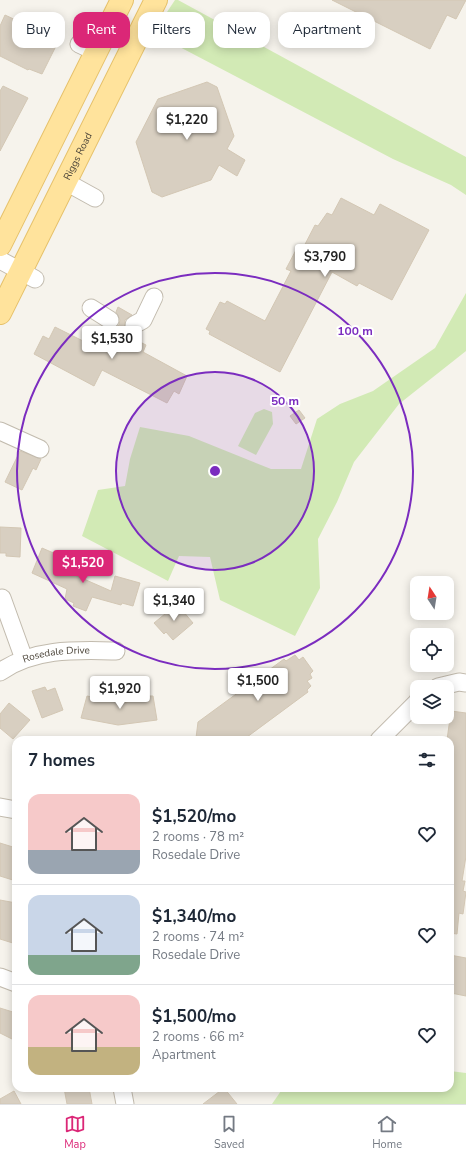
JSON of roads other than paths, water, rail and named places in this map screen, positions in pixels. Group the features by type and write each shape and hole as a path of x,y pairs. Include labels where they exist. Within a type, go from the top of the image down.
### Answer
{"main road":[{"path":"0,245 88,48 122,0"},
{"name":"Riggs Road","path":"0,314 28,275 66,182 156,0"}],"street":[{"path":"66,182 95,198"},
{"path":"0,260 28,275"},
{"path":"134,325 143,320 154,297"},
{"path":"91,308 110,320"},
{"path":"0,431 40,449"},
{"path":"2,598 24,659"},
{"name":"Rosedale Drive","path":"0,672 24,659 62,651 116,651"},
{"path":"454,683 466,683"},
{"path":"381,736 390,719 410,706"},
{"path":"0,808 12,810"},
{"path":"0,977 12,982"},
{"path":"123,1092 125,1104"}]}
